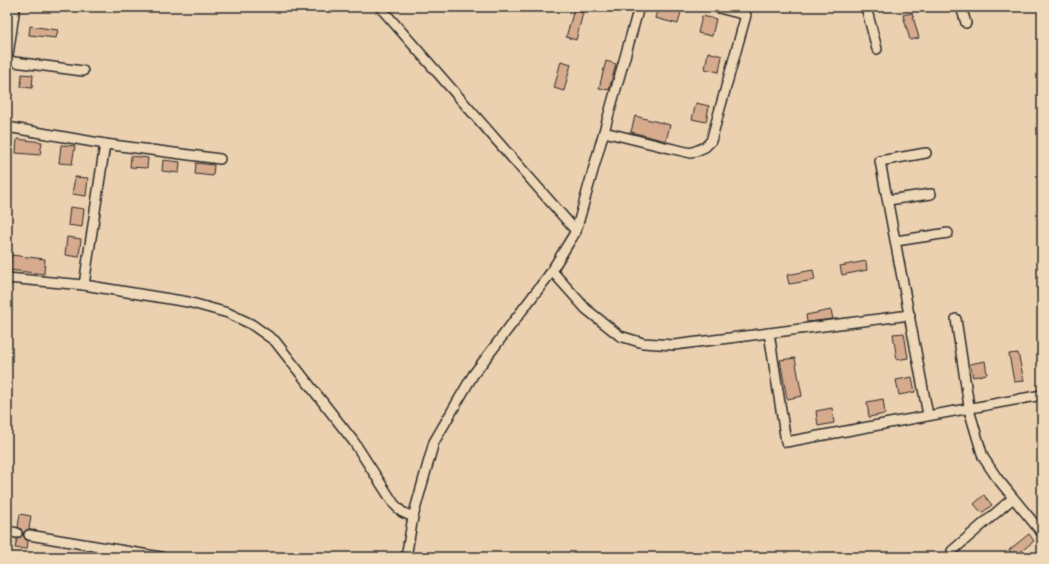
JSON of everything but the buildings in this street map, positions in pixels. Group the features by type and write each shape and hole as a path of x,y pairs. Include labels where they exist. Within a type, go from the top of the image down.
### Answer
{"lane":[{"path":"15,7 8,46 7,62 83,71"},
{"path":"380,7 576,231"},
{"path":"406,557 413,517 434,442 473,375 552,271 576,231 639,7"},
{"path":"604,132 665,148 691,152 705,148 711,141 747,11 716,7"},
{"path":"866,7 877,49"},
{"path":"961,7 966,23"},
{"path":"7,127 105,144 220,159"},
{"path":"84,286 105,144"},
{"path":"926,153 880,161 928,416"},
{"path":"888,200 931,194"},
{"path":"896,241 948,233"},
{"path":"552,271 586,309 620,336 643,343 674,345 910,315"},
{"path":"7,278 84,286 201,305 228,313 251,324 275,341 354,442 394,504 402,512 413,517"},
{"path":"956,319 970,408 983,457 997,478 1042,533"},
{"path":"769,333 786,442 1042,396"},
{"path":"952,551 1013,498"},
{"path":"7,531 17,533"},
{"path":"28,535 105,552 161,557"}]}
